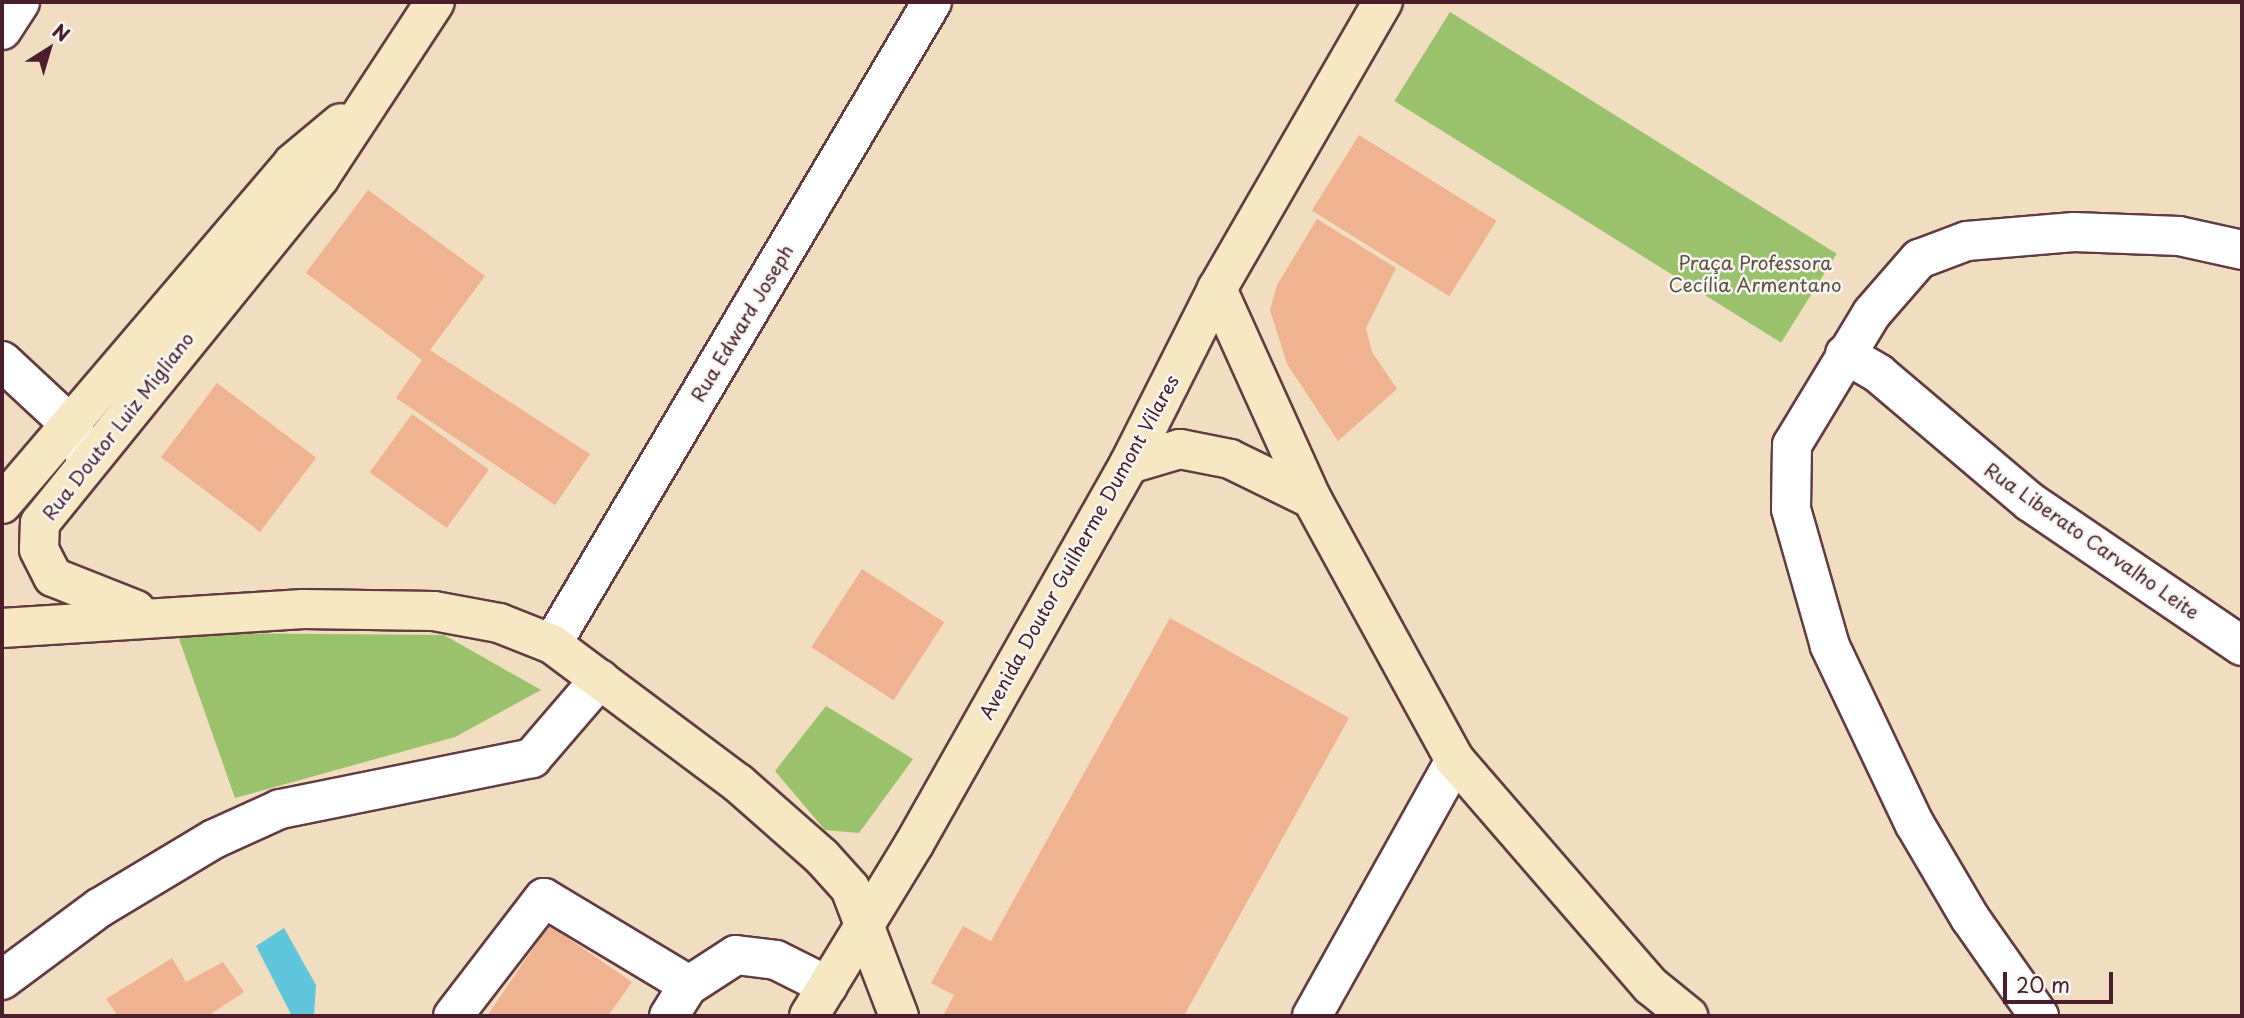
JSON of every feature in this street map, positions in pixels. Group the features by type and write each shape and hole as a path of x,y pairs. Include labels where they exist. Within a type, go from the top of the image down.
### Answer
{"main road":[{"name":"Rua Doutor Luiz Migliano","path":"156,617 74,588 46,566 37,540 40,523 87,460 320,177 364,103 435,2"},
{"name":"Avenida Doutor Guilherme Dumont Vilares","path":"818,1001 867,925 914,844 1129,464 1217,289 1384,2"},
{"name":"Rua Doutor Luiz Migliano","path":"2,505 72,426 293,163 364,103"},
{"path":"1217,289 1312,499 1455,760 1651,986 1688,1016"},
{"path":"1129,464 1180,449 1230,459 1312,499"},
{"path":"2,628 303,609 434,611 499,623 552,644 738,783 822,857 850,888 867,925 896,1009"},
{"path":"896,1009 897,922 914,844"}],"street":[{"path":"2,30 20,2"},
{"name":"Rua Edward Joseph","path":"552,644 932,2"},
{"path":"2039,1016 1970,918 1914,823 1830,646 1788,483 1799,425 1845,354 1919,259 1967,241 2087,233 2179,236 2242,250"},
{"name":"Rua Liberato Carvalho Leite","path":"1845,354 1880,374 2030,502 2242,646"},
{"path":"2,361 72,426 87,460"},
{"path":"2,980 99,908 214,839 279,809 532,758 600,679"},
{"path":"1312,1016 1455,760"},
{"path":"453,1016 544,898 689,985"},
{"path":"669,1016 689,985 722,961 747,954 818,1001"}],"green space":[{"name":"Praça Professora Cecília Armentano","path":"1450,12 1837,254 1781,343 1394,101"},
{"path":"177,633 444,635 541,690 455,737 235,798"},
{"path":"826,706 913,759 859,833 825,830 775,771"}],"water":[{"path":"284,928 316,985 314,1016 292,1016 256,946"}],"building":[{"path":"1359,135 1496,221 1449,296 1312,210"},
{"path":"368,190 485,276 430,350 590,454 555,505 396,398 422,360 306,273"},
{"path":"1317,219 1396,268 1366,328 1372,352 1397,389 1338,441 1287,364 1270,310 1277,285"},
{"path":"217,383 316,458 260,532 161,457"},
{"path":"412,414 489,470 447,528 370,472"},
{"path":"862,569 944,622 894,700 811,647"},
{"path":"1170,618 1349,718 1184,1016 943,1016 954,995 931,983 963,926 991,941"},
{"path":"549,925 632,982 608,1016 487,1016"},
{"path":"172,958 186,982 223,962 244,992 208,1016 118,1016 106,999"}]}
